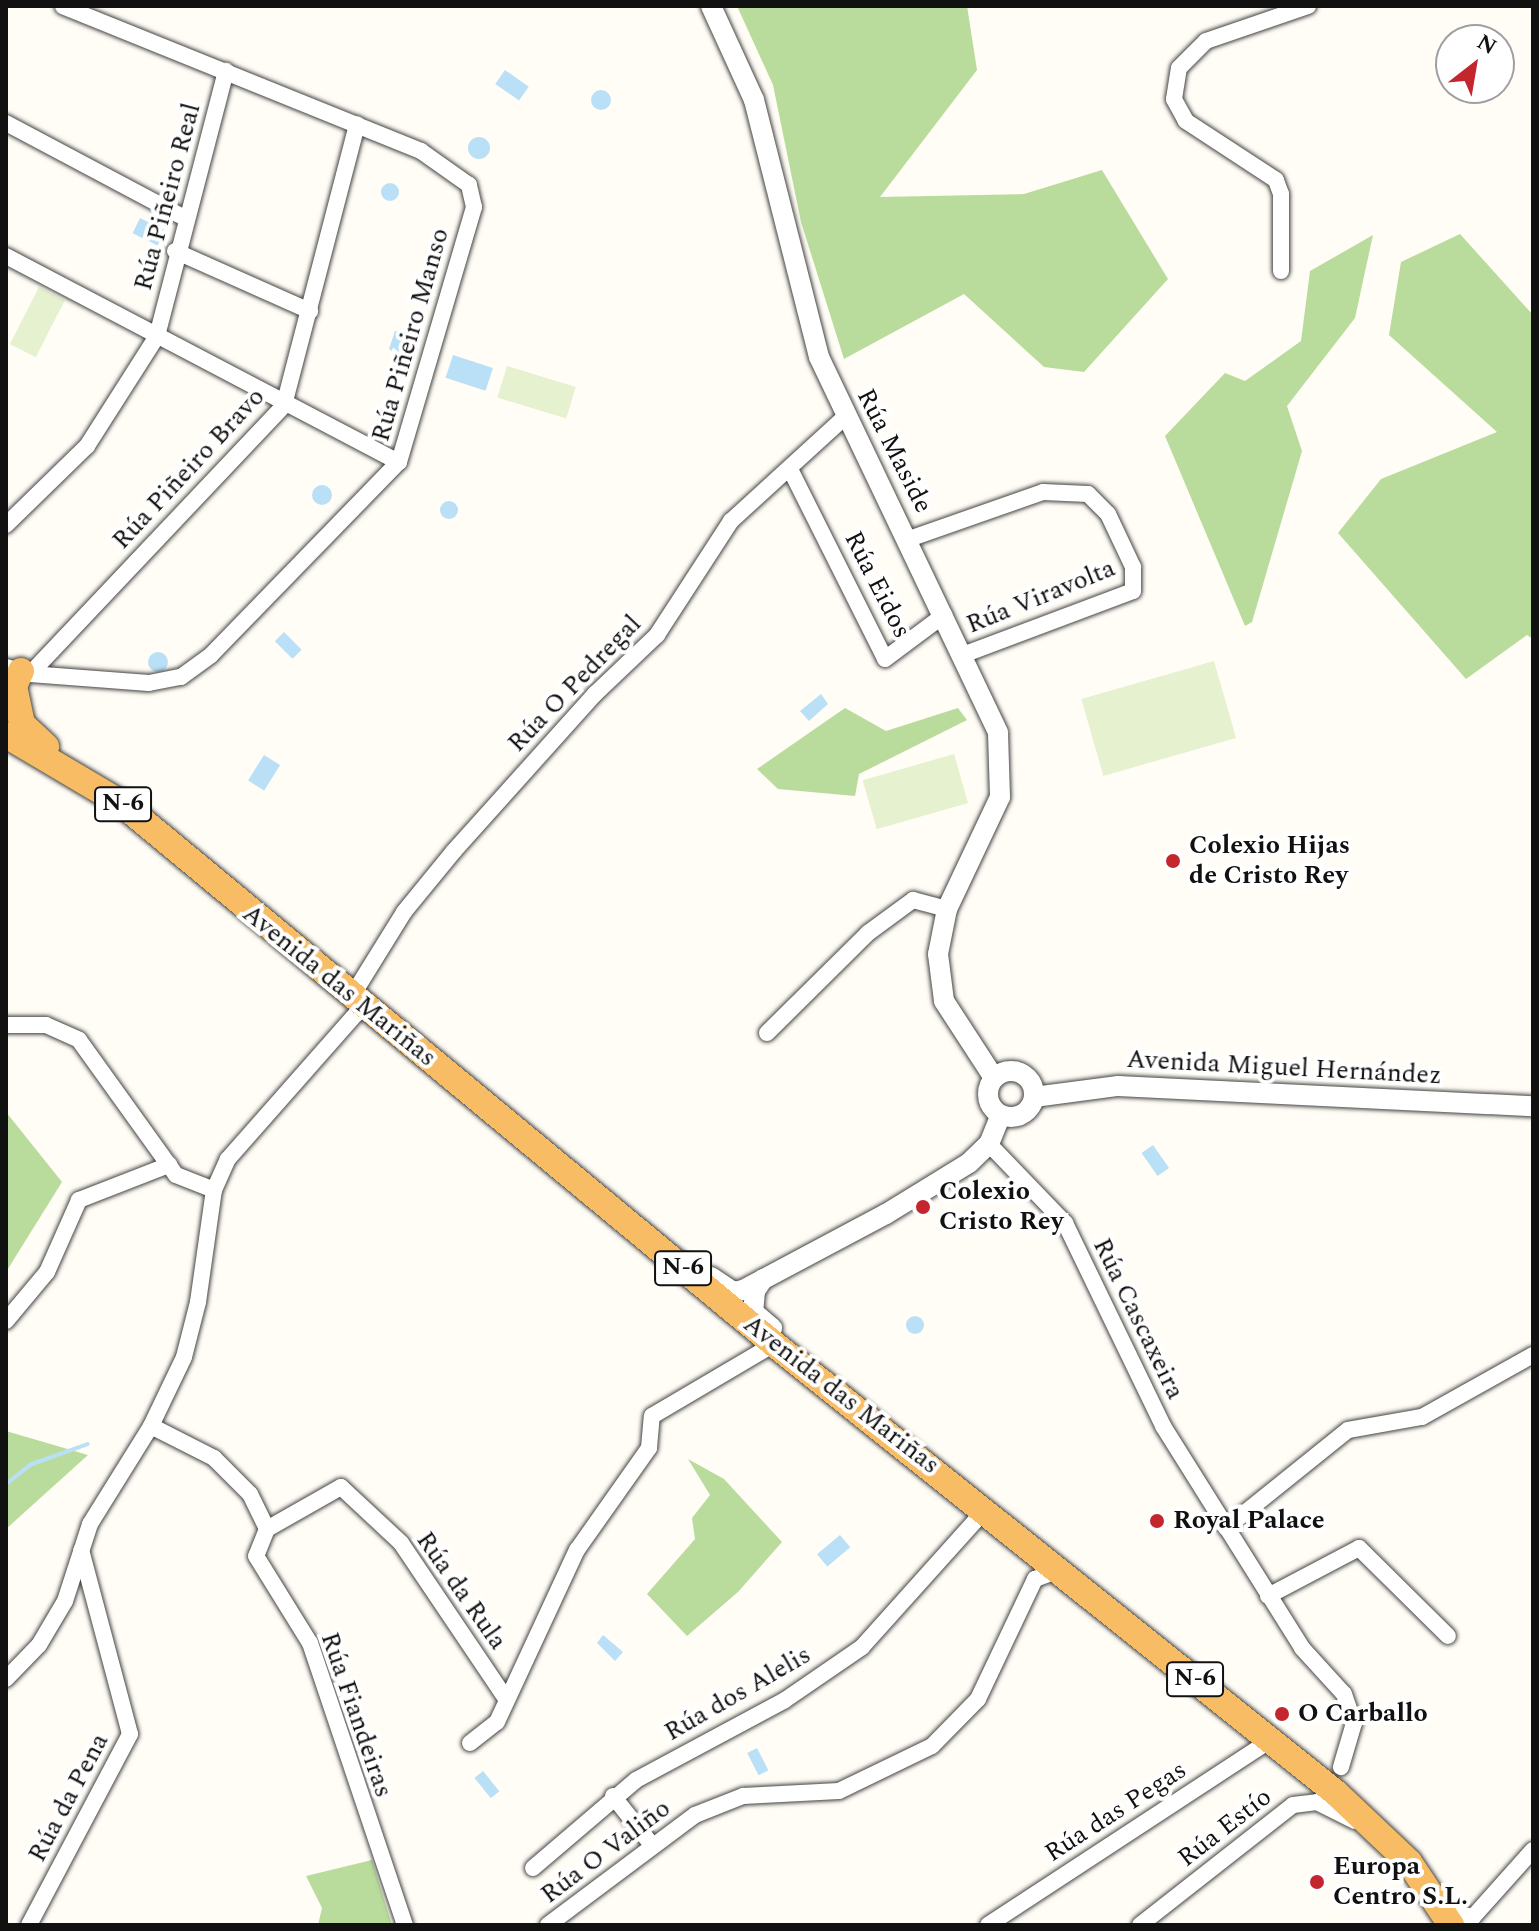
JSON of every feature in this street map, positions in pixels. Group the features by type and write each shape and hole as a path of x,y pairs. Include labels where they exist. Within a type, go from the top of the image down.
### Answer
{"highway":[{"path":"15,677 22,724 90,781"},
{"name":"Avenida das Mariñas","path":"6,735 90,781 774,1344 1271,1740 1331,1779 1389,1841 1447,1920"},
{"name":"Avenida das Mariñas","path":"6,749 61,776 226,894"}],"street":[{"name":"Rúa Piñeiro Manso","path":"15,677 149,683 181,677 211,655 399,462 474,207 469,185 454,171 421,151 63,6"},
{"name":"Rúa Maside","path":"711,6 754,100 803,309 846,416 909,539 998,733 1000,797 947,909 938,954 944,1001 994,1078"},
{"path":"1281,271 1281,194 1276,180 1186,121 1174,99 1179,68 1206,41 1308,6"},
{"name":"Rúa Piñeiro Real","path":"157,336 175,251 226,71"},
{"path":"6,123 185,218"},
{"name":"Rúa Piñeiro Bravo","path":"15,677 284,405 357,124"},
{"path":"175,251 310,311"},
{"path":"6,256 284,405 399,462"},
{"path":"6,525 87,446 157,336"},
{"name":"Rúa O Pedregal","path":"214,1190 247,1135 357,1001 404,912 454,851 595,694 657,635 731,521 791,471 846,416"},
{"name":"Rúa Eidos","path":"791,471 885,659 944,615"},
{"name":"Rúa Viravolta","path":"909,539 1043,492 1088,494 1108,514 1133,567 1133,591 963,655"},
{"path":"767,1033 868,933 913,900 947,909"},
{"path":"6,1025 46,1025 79,1040 127,1114 176,1175 214,1190 198,1302 184,1357 151,1426 90,1524 65,1601 39,1645 6,1679"},
{"path":"1019,1073 1031,1082 1034,1097 1022,1115 1001,1115 988,1098 994,1078 1019,1073"},
{"name":"Avenida Miguel Hernández","path":"1034,1097 1118,1086 1533,1106"},
{"path":"592,1193 636,1217 726,1289 743,1290 886,1214 969,1163 989,1144 1001,1115"},
{"name":"Rúa Cascaxeira","path":"989,1144 1065,1223 1163,1426 1302,1648 1344,1694 1354,1723 1331,1779"},
{"path":"6,1321 47,1272 79,1200 169,1165"},
{"path":"763,1279 755,1291 753,1312 862,1403 875,1424"},
{"name":"Rúa da Rula","path":"470,1743 497,1722 505,1697 577,1550 649,1448 652,1416 774,1344"},
{"path":"1226,1528 1348,1430 1422,1417 1533,1355"},
{"path":"151,1426 214,1458 250,1494 267,1529"},
{"name":"Rúa da Rula","path":"267,1529 341,1487 401,1543 505,1697"},
{"name":"Rúa dos Alelis","path":"533,1868 613,1796 686,1750 785,1700 862,1647 985,1510"},
{"name":"Rúa Fiandeiras","path":"267,1529 256,1556 310,1643 405,1925"},
{"path":"1268,1596 1359,1548 1448,1636"},
{"name":"Rúa da Pena","path":"29,1925 130,1734 81,1550"},
{"name":"Rúa O Valiño","path":"548,1925 651,1844 695,1815 743,1796 839,1791 932,1746 978,1699 1035,1579 1060,1570"},
{"name":"Rúa das Pegas","path":"988,1925 1271,1740"},
{"path":"613,1796 651,1844"},
{"name":"Rúa Estío","path":"1140,1925 1305,1800 1347,1816 1389,1841"},
{"path":"1447,1920 1473,1917 1533,1850"}],"green space":[{"path":"737,6 967,6 977,70 880,197 1024,194 1102,170 1168,279 1084,372 1044,367 964,294 844,359 801,222 773,85"},
{"path":"1460,234 1533,315 1533,639 1527,635 1466,679 1338,533 1381,479 1497,432 1389,335 1401,262"},
{"path":"1373,235 1355,318 1287,406 1302,451 1252,622 1245,626 1165,436 1225,373 1245,381 1301,341 1310,271"},
{"path":"39,287 65,300 36,357 10,344"},
{"path":"507,366 576,387 566,419 497,398"},
{"path":"1214,661 1236,738 1103,776 1081,699"},
{"path":"845,708 886,731 958,708 967,720 859,774 855,796 778,789 757,769"},
{"path":"954,754 968,803 877,829 863,780"},
{"path":"6,1112 62,1182 6,1272"},
{"path":"6,1431 88,1455 6,1529"},
{"path":"688,1459 724,1479 782,1542 738,1592 687,1636 647,1594 695,1539 692,1518 710,1495"},
{"path":"372,1860 392,1925 318,1925 322,1908 306,1876"}],"water":[{"path":"505,70 529,87 519,101 495,84"},
{"path":"601,90 608,93 611,100 608,107 601,110 594,107 591,100 594,93"},
{"path":"479,137 487,140 490,148 487,156 479,159 471,156 468,148 471,140"},
{"path":"390,183 399,192 390,201 381,192"},
{"path":"140,218 165,230 158,246 133,233"},
{"path":"395,331 405,332 398,355 389,349"},
{"path":"453,355 493,368 486,391 446,378"},
{"path":"318,485 326,485 332,495 326,505 318,505 312,499 312,491"},
{"path":"449,501 458,510 449,519 440,510"},
{"path":"284,632 302,650 292,659 275,641"},
{"path":"158,652 165,655 168,662 165,669 158,672 151,669 148,662 151,655"},
{"path":"821,694 828,704 809,721 800,711"},
{"path":"264,755 280,765 264,791 248,780"},
{"path":"1153,1145 1169,1168 1158,1176 1142,1153"},
{"path":"915,1316 924,1325 915,1334 906,1325"},
{"path":"840,1535 850,1547 827,1567 817,1554"},
{"path":"603,1635 623,1652 615,1661 597,1643"},
{"path":"757,1748 768,1770 759,1775 747,1753"},
{"path":"483,1771 499,1791 491,1798 474,1778"}],"waterway":[{"path":"6,1484 32,1464 88,1444"}],"place":[{"name":"Colexio Hijas de Cristo Rey","path":"1173,861"},
{"name":"Colexio Cristo Rey","path":"923,1207"},
{"name":"Royal Palace","path":"1157,1521"},
{"name":"O Carballo","path":"1282,1714"},
{"name":"Europa Centro S.L.","path":"1317,1882"}]}
